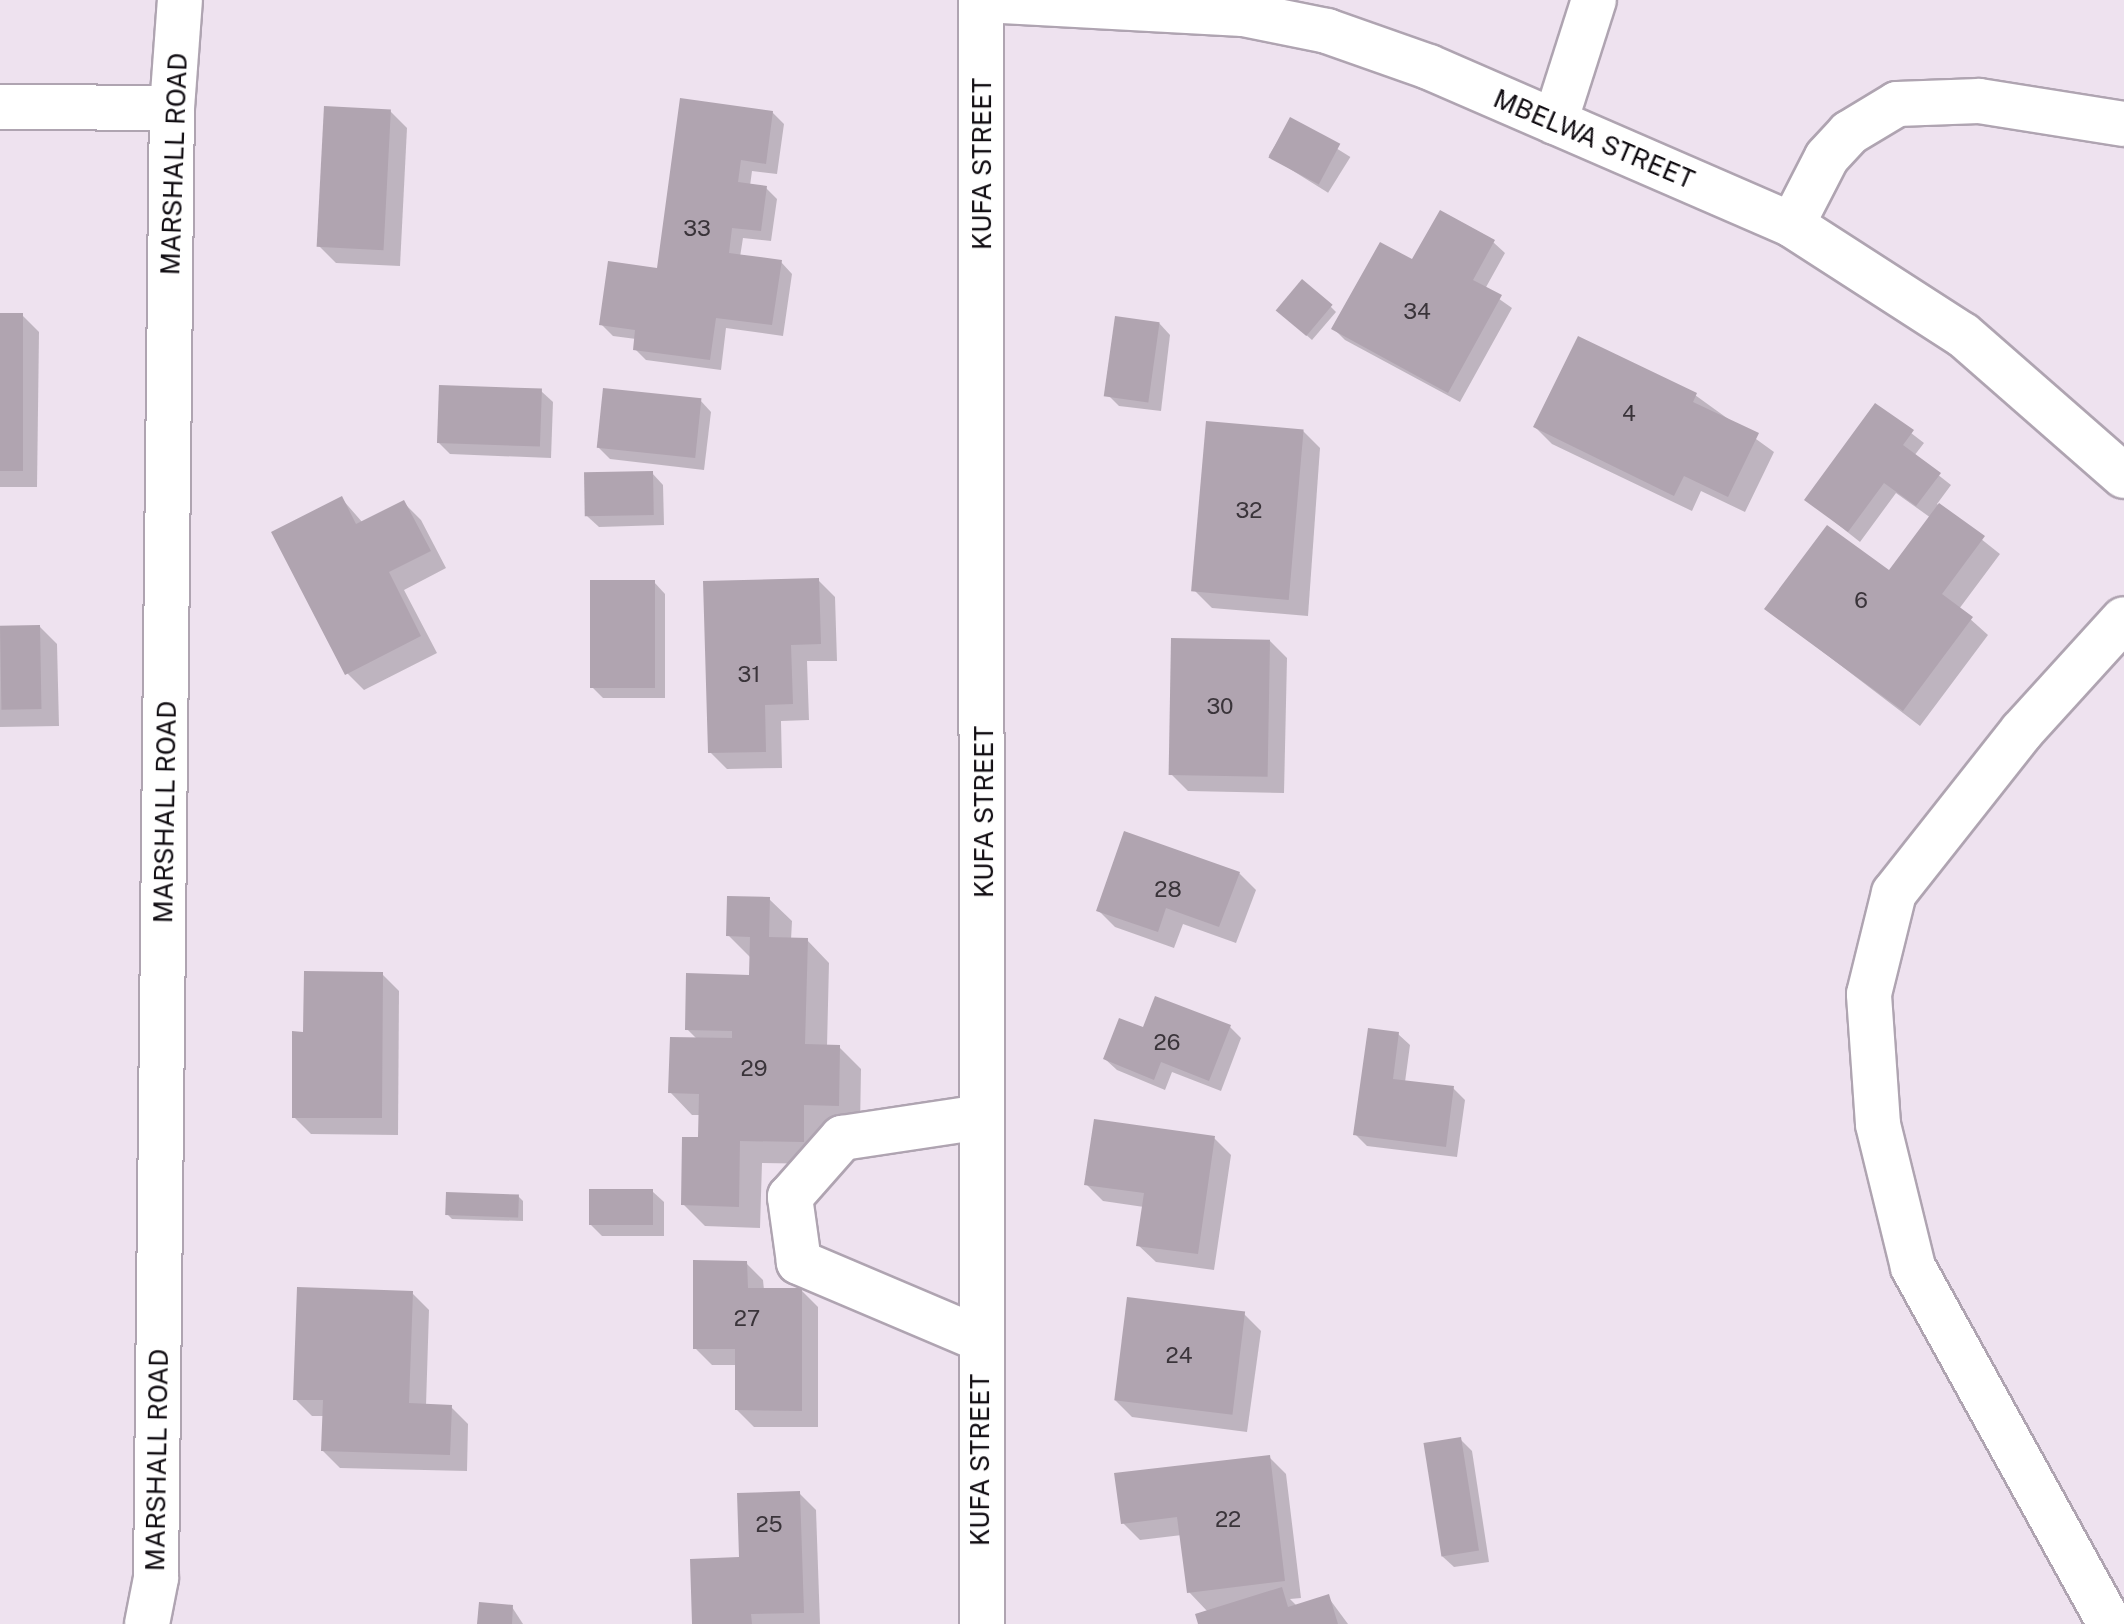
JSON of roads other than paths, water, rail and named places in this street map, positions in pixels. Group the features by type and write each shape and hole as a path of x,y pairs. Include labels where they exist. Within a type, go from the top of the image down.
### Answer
{"street":[{"name":"MARSHALL ROAD","path":"147,1624 156,1578 172,108 180,0"},
{"name":"MBELWA STREET","path":"982,0 1140,4 1243,14 1327,31 1555,122 1792,225 1963,335 2124,476"},
{"name":"KUFA STREET","path":"982,0 982,1624"},
{"path":"1555,122 1594,0"},
{"path":"1792,225 1827,157 1849,133 1897,104 1979,101 2124,124"},
{"path":"0,107 172,108"},
{"path":"2110,1624 1913,1267 1878,1124 1869,994 1894,893 2022,731 2124,619"},
{"path":"980,1339 799,1262 790,1197 842,1138 981,1117"}]}
